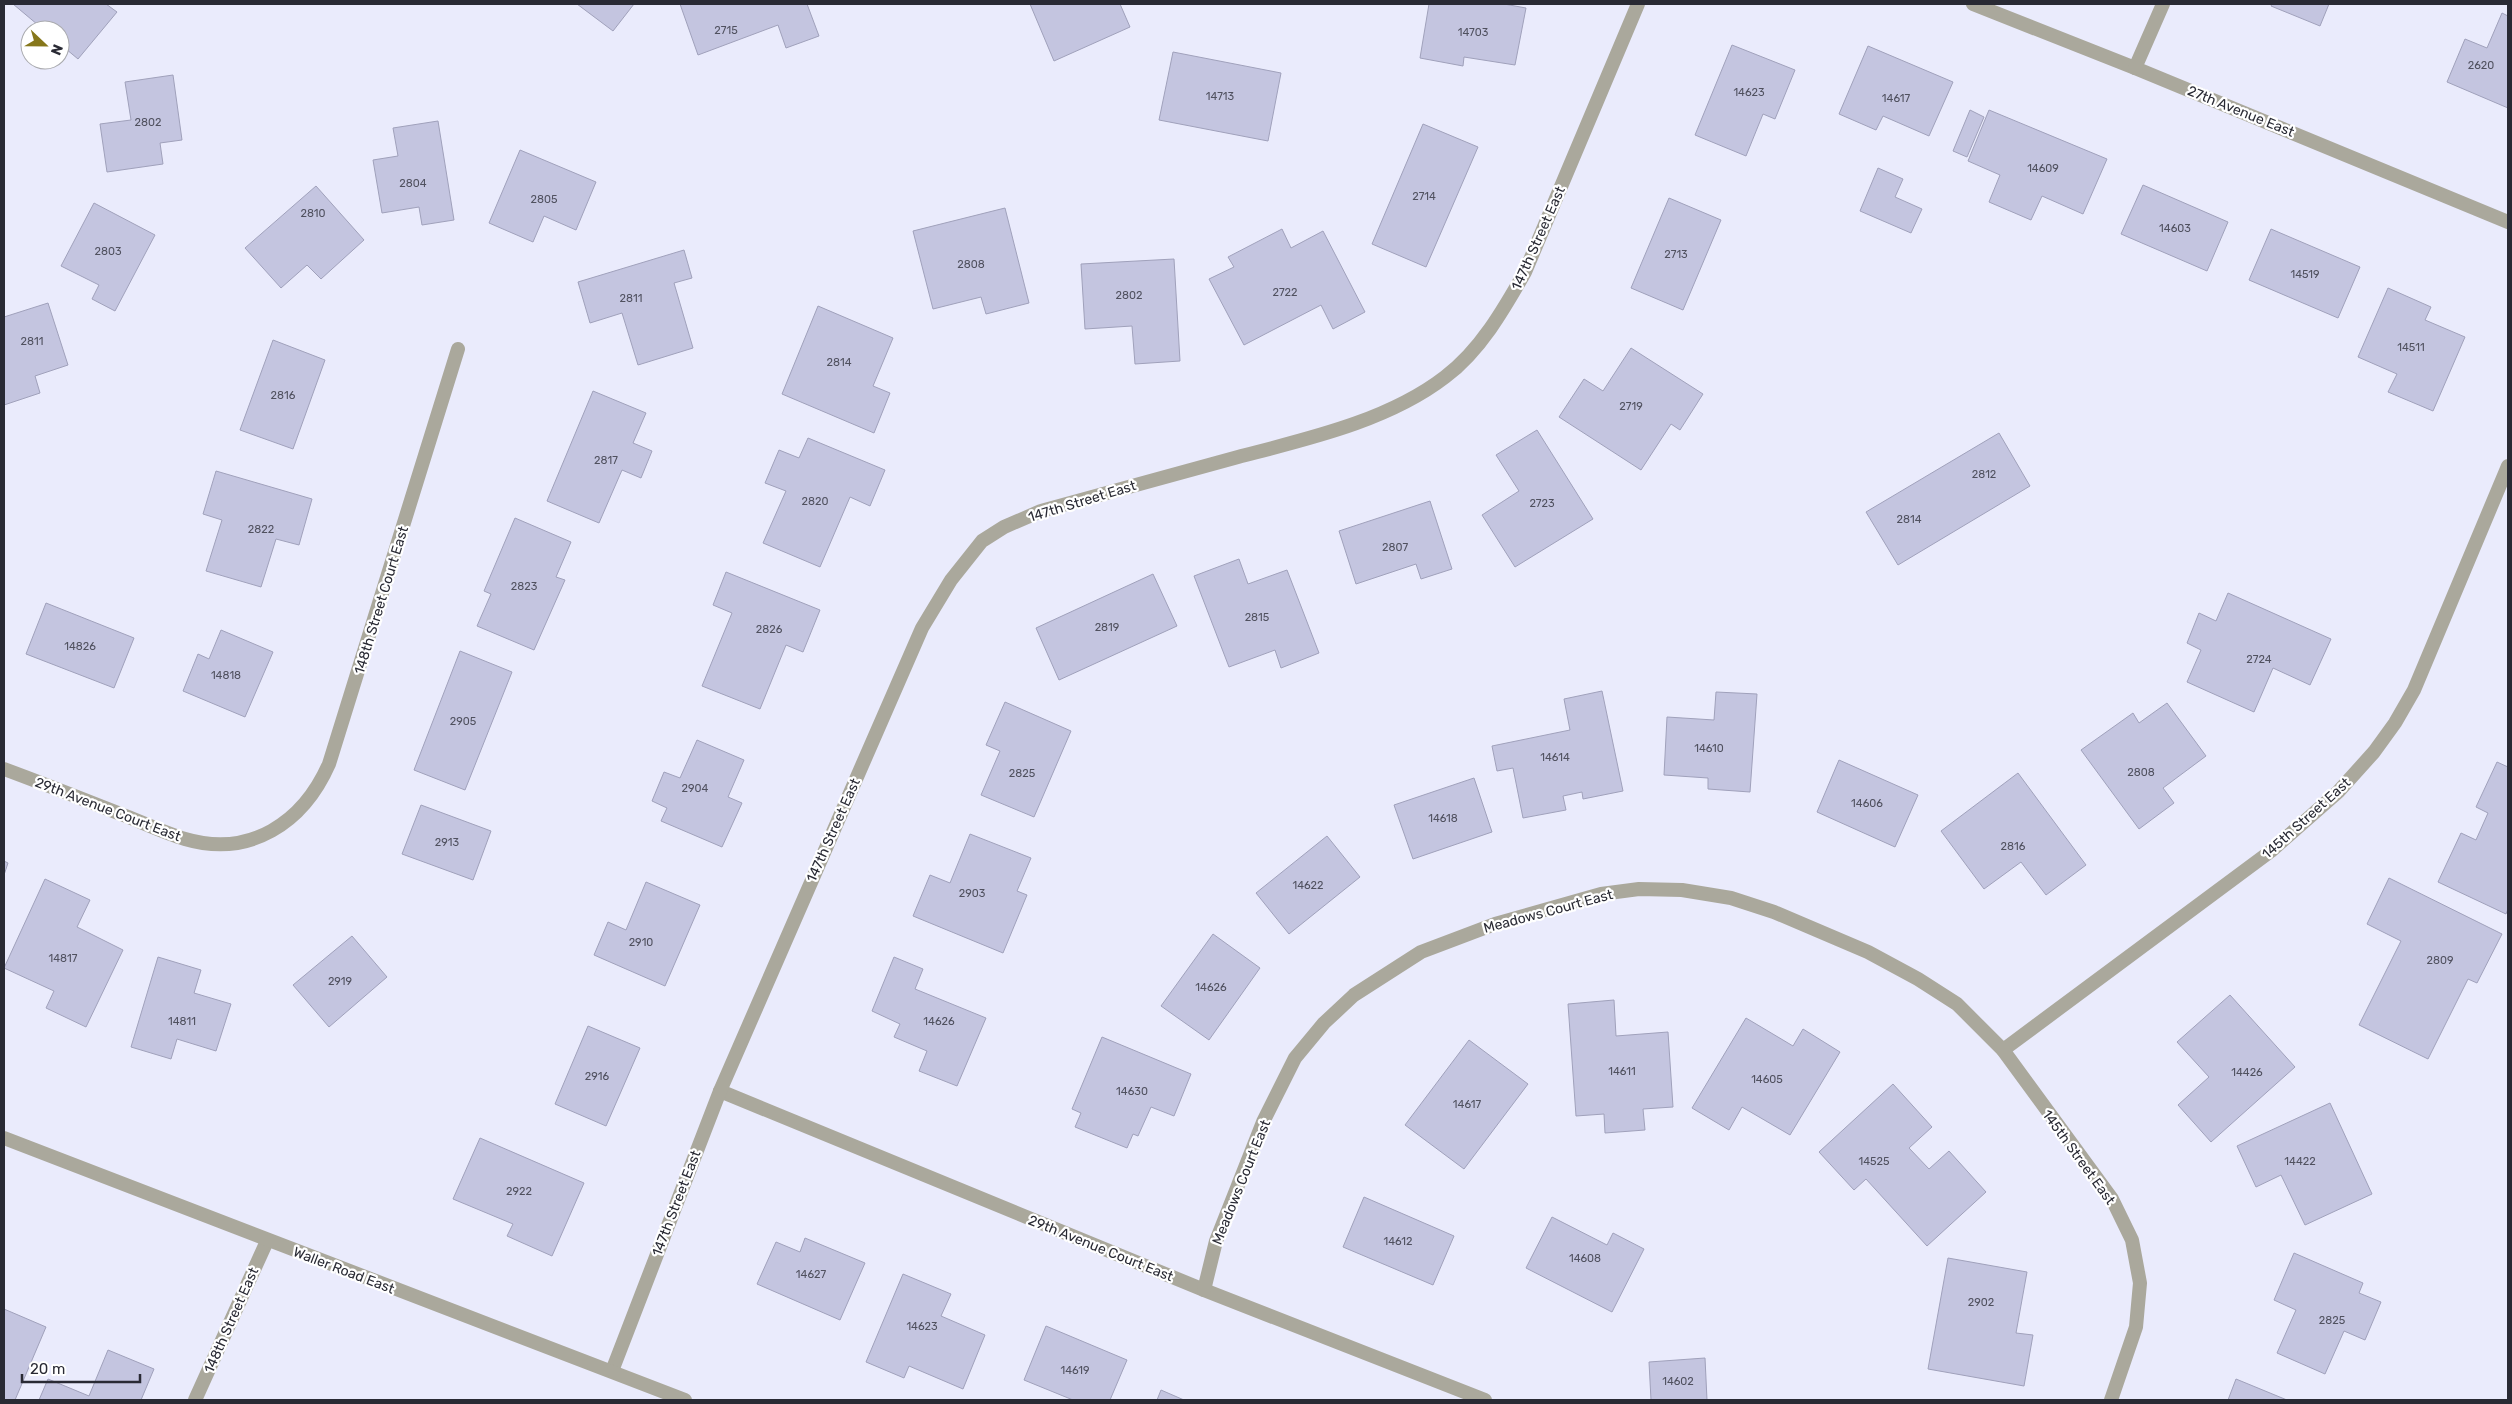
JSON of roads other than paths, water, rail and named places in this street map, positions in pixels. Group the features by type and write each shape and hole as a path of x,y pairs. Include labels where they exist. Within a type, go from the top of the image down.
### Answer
{"street":[{"name":"147th Street East","path":"612,1371 720,1091 922,628 951,580 982,541 1004,527 1041,511 1306,439 1394,408 1445,377 1472,353 1510,299 1525,272 1638,4"},
{"name":"27th Avenue East","path":"1973,4 2135,68 2508,222"},
{"path":"2135,68 2163,4"},
{"name":"148th Street Court East","path":"272,832 290,820 304,806 321,782 329,764 458,349"},
{"name":"145th Street East","path":"2003,1050 2271,851 2338,792 2374,752 2414,690 2508,466"},
{"name":"29th Avenue Court East","path":"4,769 186,839 220,844 246,842 272,832"},
{"name":"Meadows Court East","path":"1204,1290 1216,1241 1263,1122 1295,1058 1324,1023 1354,995 1421,952 1495,924 1601,894 1630,890 1682,890 1731,898 1774,912 1868,952 1918,979 1957,1004 2003,1050 2030,1089"},
{"name":"145th Street East","path":"2030,1089 2112,1199 2132,1240 2140,1283 2136,1327 2111,1400"},
{"name":"29th Avenue Court East","path":"720,1091 1204,1290 1485,1400"},
{"name":"Waller Road East","path":"4,1138 267,1241 685,1400"},
{"name":"148th Street East","path":"195,1400 267,1241"}]}
